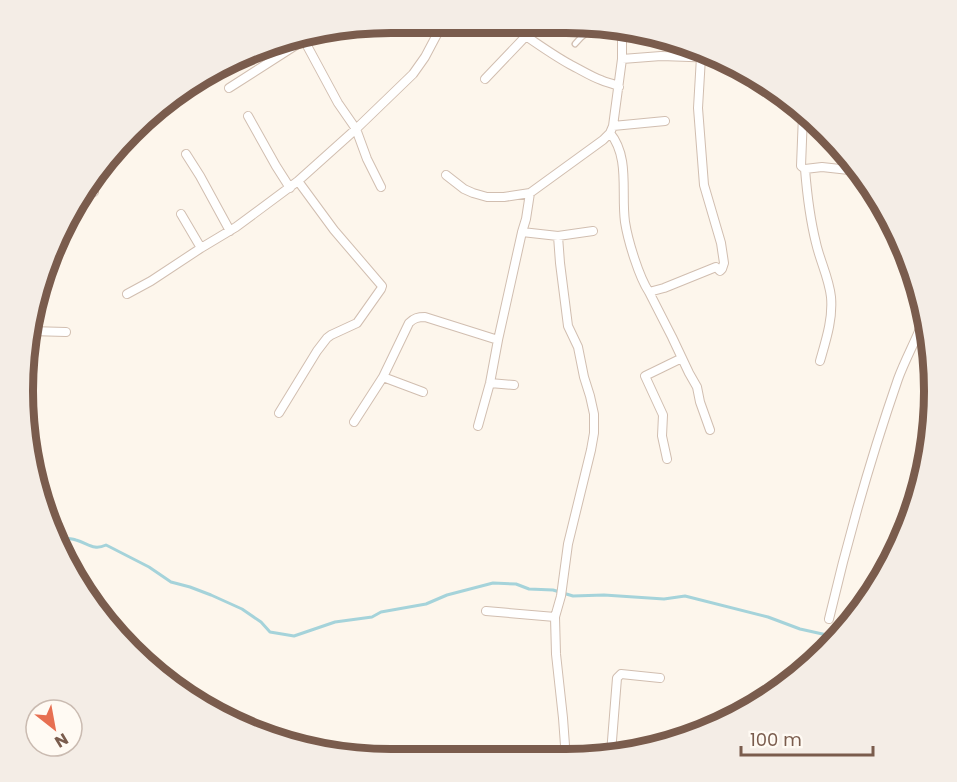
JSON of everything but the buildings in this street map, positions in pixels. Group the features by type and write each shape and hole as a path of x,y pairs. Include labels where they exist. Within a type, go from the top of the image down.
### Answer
{"street":[{"path":"127,294 230,231 290,188 413,74 426,57 438,33"},
{"path":"522,33 570,64 619,87"},
{"path":"485,79 526,36"},
{"path":"446,175 474,194 487,197 530,193 603,140 612,129 619,87 622,38"},
{"path":"306,43 338,103 356,129 381,187"},
{"path":"229,88 294,46"},
{"path":"622,59 661,56 694,57"},
{"path":"649,292 716,267 720,271 724,267 721,243 704,185 698,108 701,59"},
{"path":"248,116 290,188"},
{"path":"612,129 665,121"},
{"path":"804,123 801,166 805,169 809,214 831,298 829,332 820,361"},
{"path":"612,129 622,156 625,222 631,247 644,285 697,387 710,430"},
{"path":"186,154 230,231"},
{"path":"805,169 822,167 847,170"},
{"path":"279,413 327,338 357,323 382,286 341,239 298,181"},
{"path":"478,426 490,383 530,193"},
{"path":"181,214 201,248"},
{"path":"522,232 558,236 593,231"},
{"path":"558,236 568,326 578,346 594,414 591,450 568,544 555,617 556,654 565,749"},
{"path":"354,422 383,377 410,323 418,317 425,316 498,340"},
{"path":"38,331 66,332"},
{"path":"829,619 848,542 879,435 898,378 919,331"},
{"path":"667,459 662,436 663,415 645,376 682,358"},
{"path":"383,377 423,392"},
{"path":"490,383 514,385"},
{"path":"486,611 555,617"},
{"path":"612,746 617,678 621,674 660,678"}],"lane":[{"path":"575,44 584,34"}],"waterway":[{"path":"65,538 94,547 106,545 149,567 171,582 190,587 242,609 261,622 270,632 294,636 335,622 372,617 381,612 426,604 447,595 493,583 553,590 573,596 604,595 664,599 685,596 827,635"}]}
